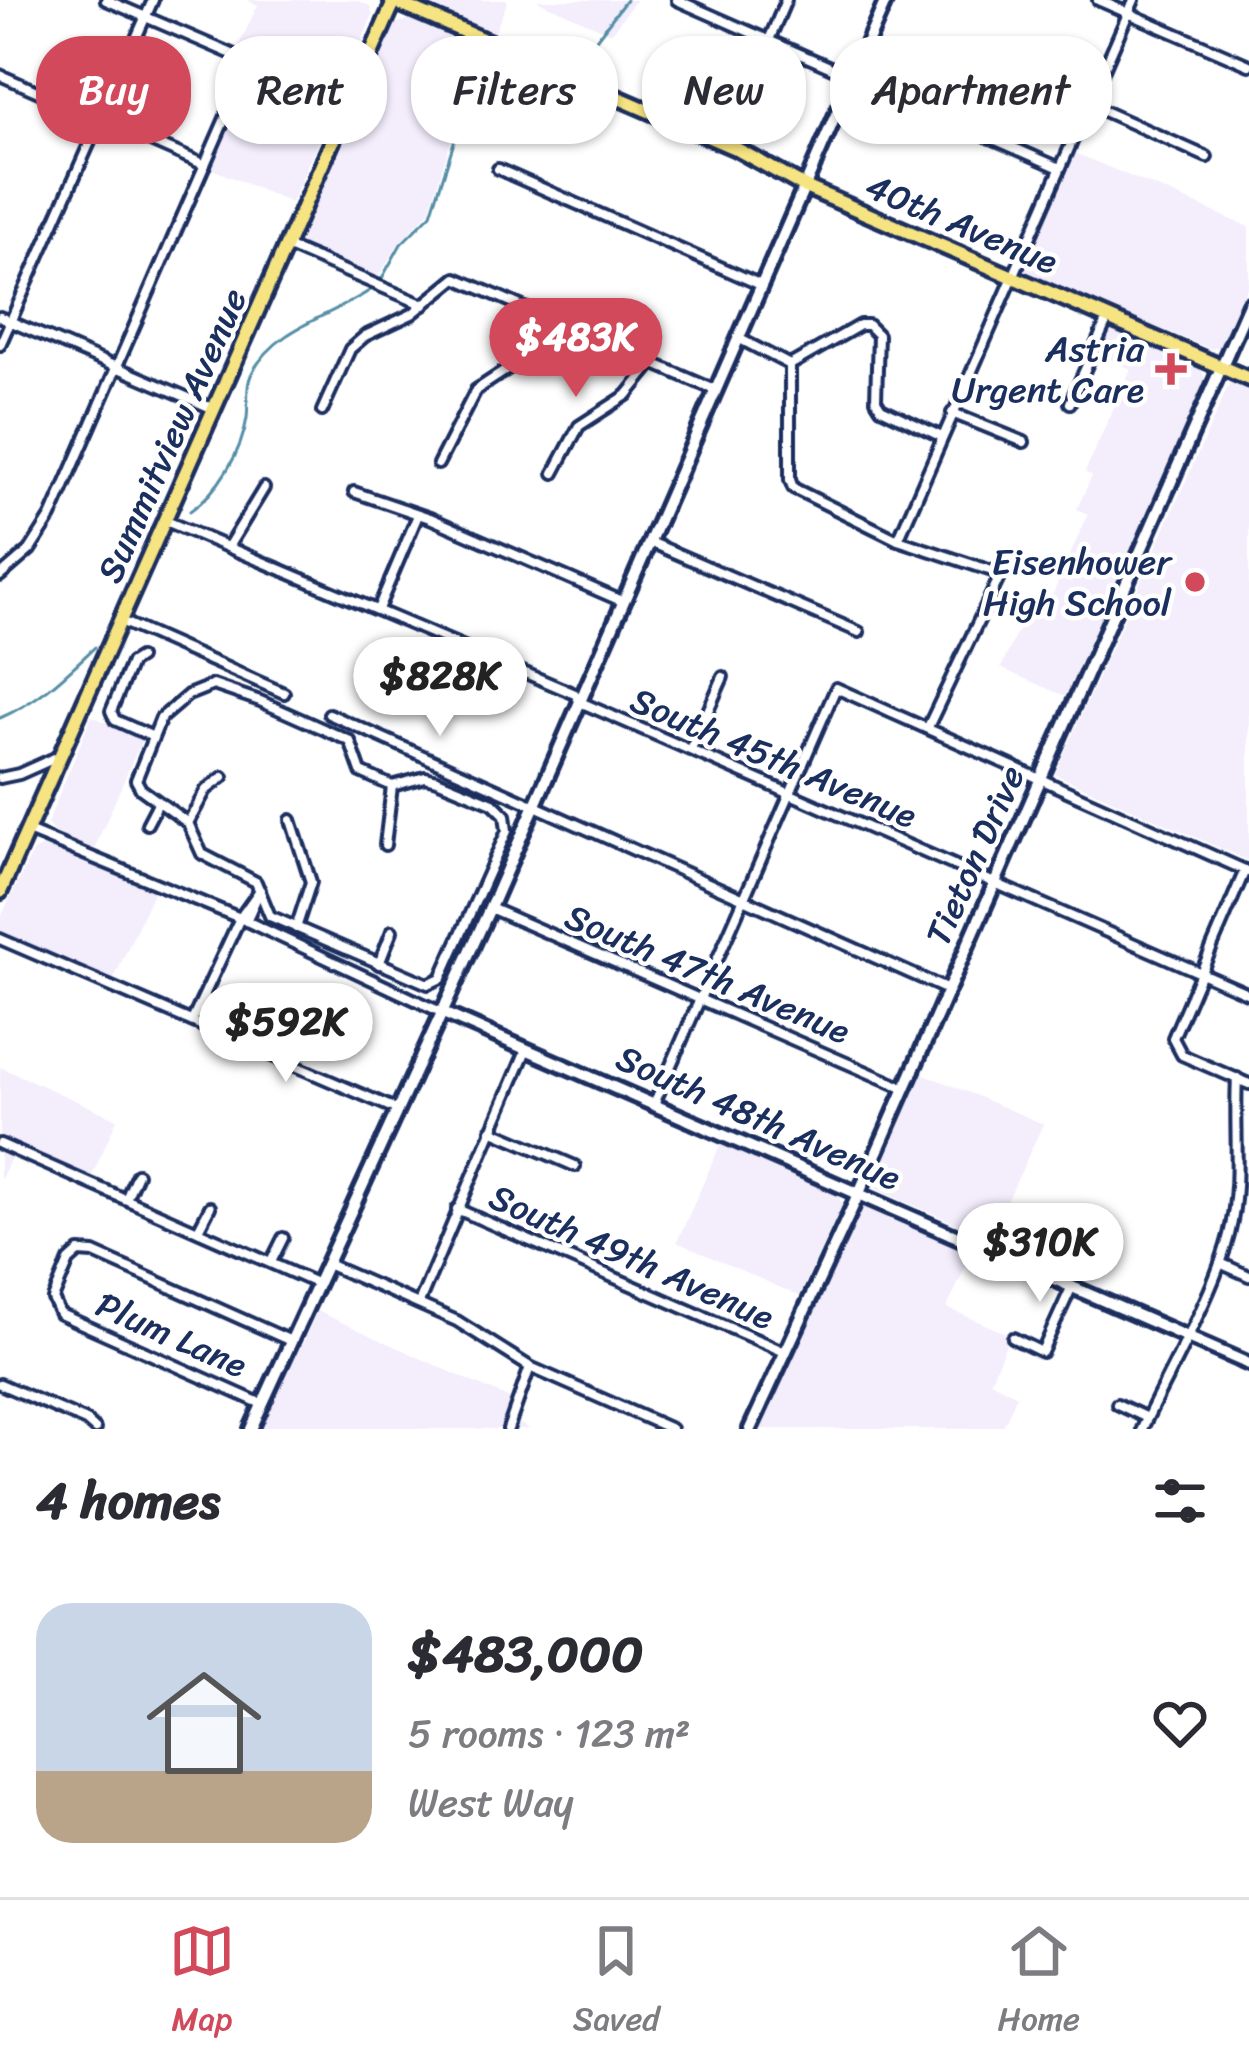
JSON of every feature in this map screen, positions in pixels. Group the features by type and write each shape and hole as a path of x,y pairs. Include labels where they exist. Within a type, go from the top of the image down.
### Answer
{"main road":[{"name":"40th Avenue","path":"393,1 735,148 805,187 1249,379"},
{"name":"Summitview Avenue","path":"0,892 393,1"}],"street":[{"path":"0,576 30,550 51,517 242,81 239,57 106,0"},
{"path":"138,36 153,0"},
{"path":"771,36 786,0"},
{"path":"870,36 886,0"},
{"path":"1098,0 1249,65"},
{"path":"1112,49 1134,0"},
{"path":"684,1 760,36"},
{"path":"0,75 36,91"},
{"path":"1112,115 1207,157"},
{"path":"250,1429 490,908 830,128"},
{"path":"0,345 91,144"},
{"path":"158,144 205,165"},
{"path":"1004,144 1060,167"},
{"path":"898,540 1070,144"},
{"path":"498,169 763,285"},
{"path":"286,246 424,304"},
{"path":"322,411 350,349 365,336 412,314 456,278 715,390"},
{"name":"Tieton Drive","path":"750,1429 859,1193 1249,304"},
{"path":"0,317 215,410"},
{"path":"1070,403 1108,318"},
{"path":"438,464 476,390 540,348 556,320"},
{"path":"790,365 860,325 868,325 878,335 876,400 881,408 942,436"},
{"path":"738,338 790,365"},
{"path":"554,473 579,426 627,395 653,363"},
{"path":"790,365 793,488 898,540 1001,574 928,727"},
{"path":"952,413 1024,442"},
{"path":"228,547 264,488"},
{"path":"354,492 449,526 624,602"},
{"path":"378,609 418,515"},
{"name":"South 45th Avenue","path":"166,521 413,623 575,694 580,702 1249,994"},
{"path":"650,542 859,632"},
{"path":"123,622 284,693"},
{"path":"140,658 131,663 111,711 115,720 151,736"},
{"path":"691,749 723,677"},
{"path":"260,700 266,686"},
{"path":"226,688 350,741 361,772 392,786 425,777 493,803 506,815 507,831 448,970 428,984 268,914 252,878 202,854 188,823 141,789 136,780 151,736 161,718 201,689 226,688"},
{"path":"654,1104 836,688 1247,871 1174,1032 1177,1049 1249,1084"},
{"path":"329,714 947,990"},
{"path":"0,778 64,754"},
{"path":"188,823 206,790 223,777"},
{"path":"385,844 392,786"},
{"path":"147,824 158,803"},
{"path":"291,820 311,882 296,928"},
{"path":"28,831 243,920 443,1012"},
{"path":"192,1021 260,890"},
{"name":"South 47th Avenue","path":"490,908 904,1088"},
{"path":"379,964 392,931"},
{"path":"0,939 398,1110"},
{"name":"South 48th Avenue","path":"443,1012 1249,1364"},
{"path":"419,1304 527,1048"},
{"path":"1142,1429 1230,1233 1237,1173 1237,1078"},
{"path":"491,1130 574,1166"},
{"path":"0,1144 318,1284"},
{"path":"126,1199 137,1174"},
{"path":"199,1231 210,1207"},
{"name":"South 49th Avenue","path":"457,1210 784,1352"},
{"path":"271,1262 283,1238"},
{"name":"Plum Lane","path":"262,1404 60,1314 54,1306 55,1292 69,1261 79,1252 94,1252 291,1341"},
{"path":"1220,1263 1249,1276"},
{"path":"327,1264 457,1321 530,1367 671,1429"},
{"path":"1013,1338 1042,1352 1072,1286"},
{"path":"508,1429 530,1367"},
{"path":"0,1384 95,1429"},
{"path":"1117,1404 1147,1418"}],"shaded area":[{"path":"247,0 356,0 370,6 373,15 364,36 243,36 258,5"},
{"path":"422,0 508,0 494,34"},
{"path":"536,0 636,0 611,33"},
{"path":"411,19 451,36 411,36 411,144 450,144 429,211 399,243 378,277 299,243 342,144 387,144 387,40 394,24"},
{"path":"221,144 317,144 291,203 210,168"},
{"path":"1075,153 1249,227 1249,283 1222,346 1211,349 1021,272"},
{"path":"1098,323 1201,369 1205,379 1065,696 1001,668 1029,605 1045,612 1088,514 1077,509 1092,476 1085,472 1131,369 1087,349"},
{"name":"Eisenhower High School","path":"1230,382 1249,390 1249,861 1055,774"},
{"path":"92,716 142,739 94,849 54,832 47,824"},
{"path":"43,847 77,855 154,890 112,983 0,933 0,919 33,852"},
{"path":"0,1067 117,1119 86,1189 12,1156 0,1181"},
{"path":"922,1073 1043,1124 990,1238 874,1185"},
{"path":"722,1141 837,1193 842,1204 799,1296 677,1242"},
{"path":"863,1208 973,1250 947,1308 1010,1335 990,1381 1017,1395 1002,1429 759,1429"},
{"path":"317,1311 512,1400 505,1417 530,1429 258,1429"}],"waterway":[{"path":"599,36 626,0"},
{"path":"381,280 401,244 431,214 453,144"},
{"path":"190,511 219,482 234,457 247,418 250,378 263,357 291,333 372,289"},
{"path":"0,718 39,696 95,647"}],"place":[{"name":"Astria Urgent Care","path":"1171,369"},
{"name":"Eisenhower High School","path":"1195,582"}]}
